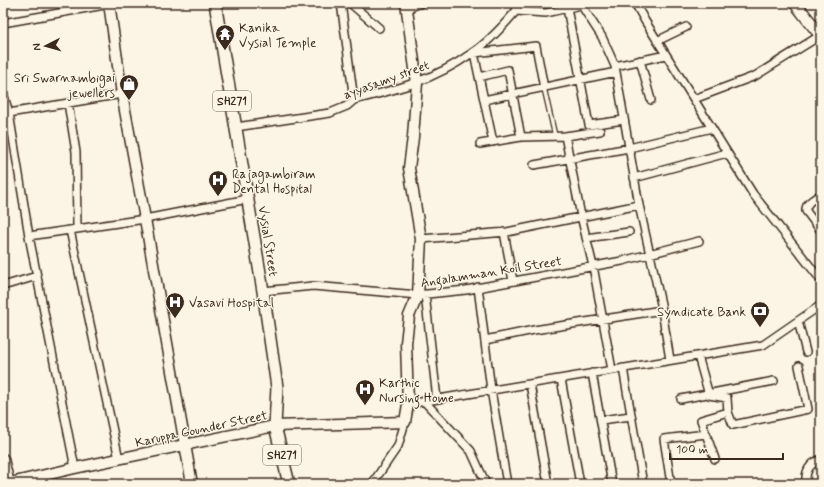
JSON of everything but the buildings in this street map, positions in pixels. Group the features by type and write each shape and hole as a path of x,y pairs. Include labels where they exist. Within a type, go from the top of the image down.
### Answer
{"main road":[{"name":"Vysial Street","path":"215,3 248,199 277,387 274,426 289,484"},
{"path":"796,3 821,36"}],"street":[{"path":"341,3 354,100"},
{"path":"350,3 380,28"},
{"path":"422,3 406,6 418,83 410,168 421,239 422,295 437,399"},
{"path":"518,3 516,11 546,13 580,4 602,37 615,69 639,205 662,310 670,360"},
{"path":"636,3 657,41 753,194 821,280"},
{"path":"3,23 109,4 122,94 192,484"},
{"path":"567,8 588,125 624,120"},
{"name":"ayyasamy street","path":"236,127 330,113 347,106 354,100 418,83 474,53 516,11"},
{"path":"657,41 686,27"},
{"path":"694,100 755,76 821,36"},
{"path":"493,142 474,53 536,46 544,88"},
{"path":"484,100 581,80 640,60 666,55"},
{"path":"640,60 651,100"},
{"path":"479,77 508,70 521,136"},
{"path":"3,93 29,236 75,468"},
{"path":"6,113 122,94"},
{"path":"68,103 76,152 73,229 118,460"},
{"path":"534,164 629,148 712,128"},
{"path":"480,144 521,136 565,136 600,131"},
{"path":"565,136 581,216 593,266 612,370"},
{"path":"634,178 727,152"},
{"path":"821,194 807,204 806,207 806,211 821,231"},
{"path":"29,236 145,219 248,199"},
{"path":"421,239 504,232 639,205"},
{"path":"504,232 513,281"},
{"path":"586,238 629,232"},
{"name":"Angalamman Koil Street","path":"263,292 313,286 422,295 478,288 650,255 699,241"},
{"path":"3,286 37,276"},
{"path":"478,288 491,390 507,484"},
{"path":"372,484 398,446 408,404 406,343 409,316 422,295"},
{"path":"408,404 763,346 821,305"},
{"path":"484,340 534,330 662,310"},
{"path":"798,321 806,352"},
{"path":"698,356 710,394"},
{"path":"710,394 727,398 728,412 733,425 808,409 799,366"},
{"path":"623,368 643,484"},
{"path":"592,374 612,484"},
{"path":"562,379 580,484"},
{"path":"681,399 774,381"},
{"path":"530,384 548,484"},
{"path":"424,401 470,451 486,484"},
{"path":"715,458 701,420 728,412"},
{"path":"601,420 631,416"},
{"name":"Karuppa Gounder Street","path":"8,484 185,444 274,426 404,422"},
{"path":"671,484 664,439 706,434"},
{"path":"3,459 8,484"},
{"path":"806,484 806,472 812,463 821,459"}],"lane":[{"path":"544,88 555,136"}],"place":[{"name":"Kanika Vysial Temple","path":"225,51"},
{"name":"Sri Swarnambigai jewellers","path":"129,101"},
{"name":"Rajagambiram Dental Hospital","path":"218,197"},
{"name":"Vasavi Hospital","path":"175,319"},
{"name":"Syndicate Bank","path":"760,328"},
{"name":"Karthic Nursing Home","path":"365,406"}]}
